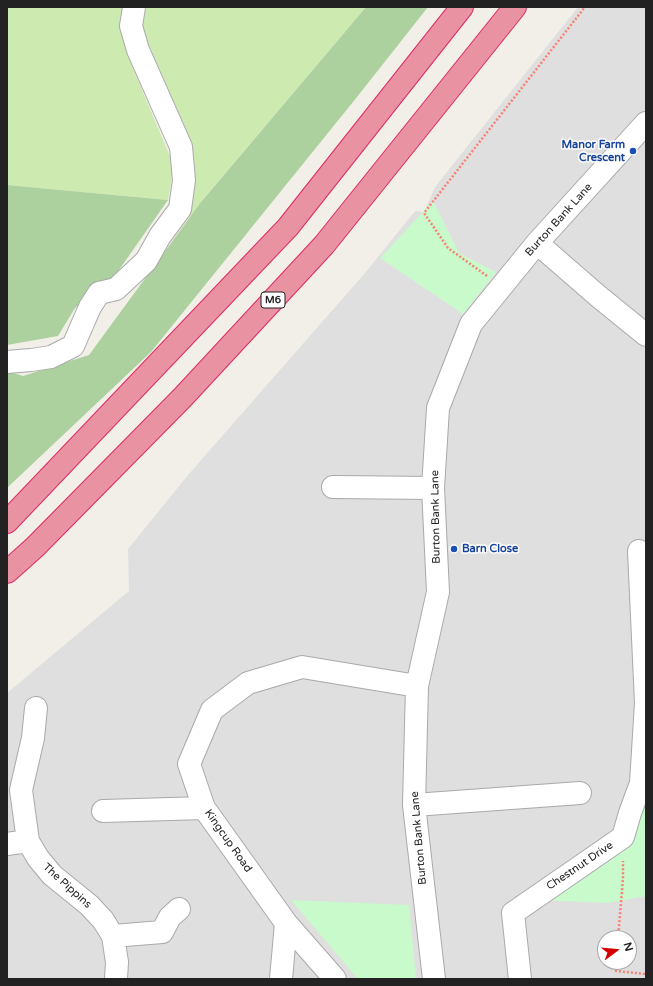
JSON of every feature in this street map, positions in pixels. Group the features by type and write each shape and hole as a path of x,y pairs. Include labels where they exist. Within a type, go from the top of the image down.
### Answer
{"highway":[{"path":"7,522 288,227 462,7"},
{"name":"M6","path":"7,572 35,547 183,397 324,245 515,7"}],"street":[{"path":"7,362 51,357 72,346 90,307 100,293 116,289 146,261 160,236 180,209 184,180 181,147 138,50 131,26 134,7"},
{"name":"Burton Bank Lane","path":"434,979 414,805 417,686 438,592 433,488 438,408 471,324 538,243 646,123"},
{"path":"538,243 598,296 646,335"},
{"path":"333,487 433,488"},
{"name":"Chestnut Drive","path":"520,979 513,913 623,837 641,783 646,703 639,551"},
{"name":"Kingcup Road","path":"335,979 286,923 204,808 189,764 212,710 248,683 302,667 417,686"},
{"name":"The Pippins","path":"36,708 33,738 21,790 28,841 38,858 47,869 67,888 89,905 102,920 112,936 117,962 116,979"},
{"path":"414,805 580,793"},
{"path":"103,811 204,808"},
{"path":"7,844 28,841"},
{"path":"112,936 162,932 170,917 179,909"},
{"path":"281,979 286,923"}],"path":[{"path":"502,286 448,248 424,213 585,7"},
{"path":"619,930 623,879 623,837"},
{"path":"616,970 646,974"}],"shaded area":[{"path":"578,7 646,7 646,979 7,979 7,693 129,591 128,549 188,475 365,273 415,211 424,212 435,187"}],"green space":[{"path":"7,7 125,7 132,66 174,166 168,200 7,185"},
{"path":"147,7 366,7 204,198 190,217 191,157 149,54 141,20"},
{"path":"366,7 428,7 151,352 7,488 7,371 23,376 89,355 201,202"},
{"path":"7,185 168,200 114,277 75,308 58,336 7,345"},
{"path":"433,201 459,253 496,272 463,314 380,258"},
{"path":"646,789 646,896 608,903 540,900 623,837 640,818"},
{"path":"291,900 409,905 416,979 358,979"}],"place":[{"name":"Manor Farm Crescent","path":"633,151"},
{"name":"Barn Close","path":"454,549"}]}
